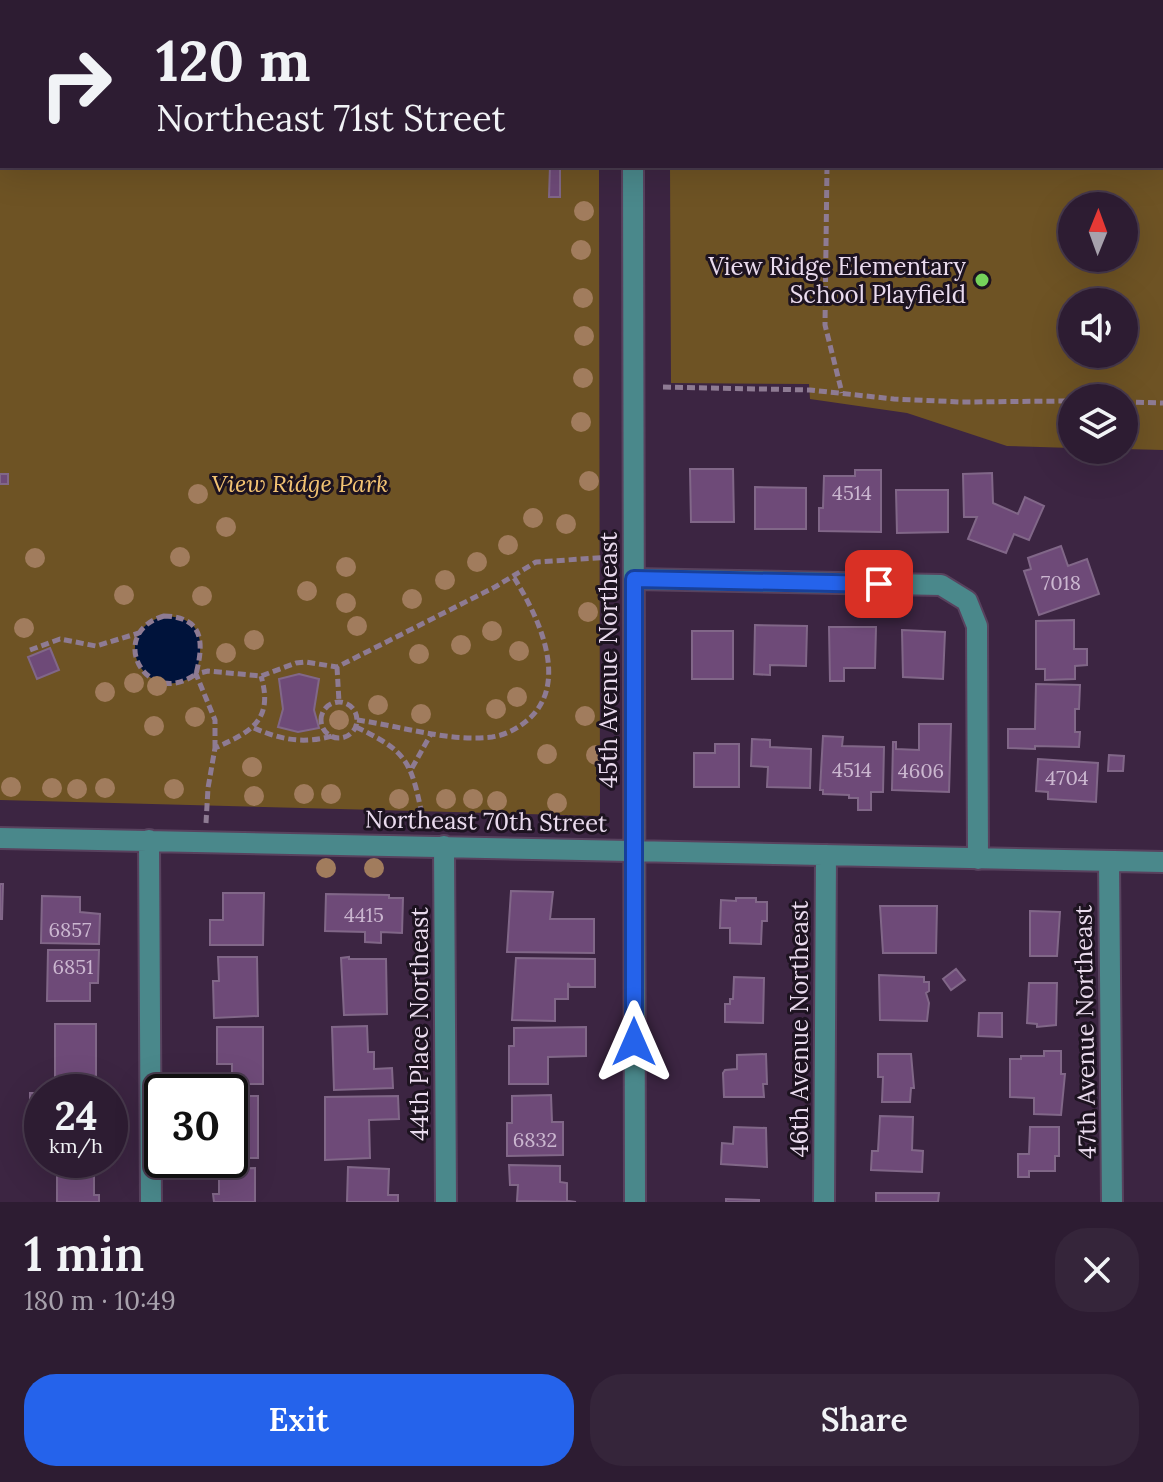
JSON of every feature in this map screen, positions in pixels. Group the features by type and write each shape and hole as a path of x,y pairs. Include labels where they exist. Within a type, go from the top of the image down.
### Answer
{"street":[{"name":"45th Avenue Northeast","path":"633,168 635,1202"},
{"path":"634,579 941,585 967,601 977,626 978,859"},
{"name":"Northeast 70th Street","path":"0,838 1163,862"},
{"path":"149,840 151,1202"},
{"name":"44th Place Northeast","path":"444,846 446,1202"},
{"name":"46th Avenue Northeast","path":"824,1202 826,855"},
{"name":"47th Avenue Northeast","path":"1109,861 1112,1202"}],"path":[{"path":"827,168 825,325 842,393"},
{"path":"663,387 842,393 961,402 1058,401"},
{"path":"1138,402 1163,403"},
{"path":"139,633 134,654 144,674 153,680 185,682 196,674 208,671 261,676 296,663 337,667 536,562 634,557"},
{"path":"356,723 431,734 481,737 499,735 521,726 539,707 548,677 547,655 536,618 513,576"},
{"path":"30,650 60,639 96,646 139,633 154,619 174,617 184,620 199,634 202,644 196,674 215,720 206,841"},
{"path":"337,667 339,702"},
{"path":"215,748 254,728 262,716 264,699 261,676"},
{"path":"332,736 322,726 323,712 333,703 352,707 356,723 397,750 411,769 422,815"},
{"path":"254,728 280,738 303,742 346,736 356,723"},
{"path":"411,769 431,734"}],"green space":[{"name":"View Ridge Park","path":"0,168 599,168 600,816 0,800"},
{"name":"View Ridge Elementary School Playfield","path":"670,168 1163,168 1163,450 1138,449 1138,384 1058,384 1058,448 1007,446 907,413 810,399 809,384 671,383"}],"water":[{"path":"164,616 187,621 194,627 200,642 196,674 178,683 162,683 148,676 139,665 135,651 137,637 146,625"}],"building":[{"path":"550,168 560,168 560,197 549,197"},
{"path":"690,469 733,469 734,522 691,522"},
{"path":"855,470 881,470 881,532 819,531 824,476 855,476"},
{"path":"992,473 993,503 1018,514 1025,497 1044,506 1029,540 1014,534 1006,553 968,539 977,517 964,517 963,474"},
{"path":"0,474 8,474 8,484 0,484"},
{"path":"755,487 806,488 806,529 755,529"},
{"path":"896,490 948,490 948,532 897,533"},
{"path":"1061,546 1068,566 1087,559 1099,594 1039,615 1024,571 1031,569 1028,558"},
{"path":"1074,620 1074,649 1087,649 1087,665 1075,666 1075,679 1045,680 1045,669 1036,669 1036,621"},
{"path":"755,625 807,626 806,666 770,665 770,675 754,674"},
{"path":"829,627 876,627 875,668 844,668 844,681 830,681"},
{"path":"902,630 945,632 943,679 903,677"},
{"path":"692,631 733,631 733,679 692,679"},
{"path":"50,648 59,670 37,679 28,657"},
{"path":"299,674 319,679 314,710 319,728 298,732 278,727 283,709 279,679"},
{"path":"1036,684 1080,685 1079,709 1075,709 1075,732 1080,732 1079,747 1008,748 1008,729 1035,729"},
{"path":"919,724 951,724 949,792 892,790 893,742 896,742 896,749 919,750"},
{"path":"823,736 843,737 842,746 884,747 883,792 871,792 871,810 858,810 858,798 823,794 820,790"},
{"path":"752,739 770,740 770,747 811,749 810,788 767,787 768,767 751,766"},
{"path":"715,744 739,744 739,787 694,787 694,753 715,753"},
{"path":"1109,755 1124,756 1123,771 1108,771"},
{"path":"1038,759 1098,763 1096,802 1048,799 1048,792 1036,791"},
{"path":"0,884 3,884 2,919 0,919"},
{"path":"511,891 553,892 550,919 594,919 594,953 507,952"},
{"path":"223,893 264,893 263,945 210,945 210,920 223,920"},
{"path":"326,894 403,898 402,933 381,932 381,943 365,942 365,932 325,931"},
{"path":"42,896 80,897 80,912 100,914 99,944 41,943"},
{"path":"736,898 756,898 756,902 767,902 767,921 762,921 761,944 730,943 730,928 720,928 721,900 736,901"},
{"path":"880,906 937,906 936,953 883,953"},
{"path":"1030,911 1060,912 1057,956 1030,956"},
{"path":"48,950 99,950 98,983 90,983 90,1001 47,1001"},
{"path":"218,957 257,957 258,1016 214,1018 213,981 219,981"},
{"path":"341,958 386,959 387,1014 344,1015"},
{"path":"516,958 595,959 595,987 570,987 568,983 568,999 555,999 555,1021 512,1020"},
{"path":"956,969 965,980 951,990 943,979"},
{"path":"879,975 924,977 924,982 929,982 926,993 929,1003 927,1021 880,1020"},
{"path":"734,977 764,978 763,1023 725,1022 725,1004 730,1004 730,999 733,999"},
{"path":"1029,983 1057,983 1056,1025 1037,1027 1037,1024 1027,1023"},
{"path":"979,1013 1002,1013 1002,1037 978,1036"},
{"path":"55,1024 96,1024 96,1074 55,1074"},
{"path":"367,1026 368,1052 374,1052 374,1069 392,1068 393,1088 334,1090 332,1027"},
{"path":"217,1027 263,1027 263,1084 248,1084 248,1074 232,1074 232,1064 217,1064"},
{"path":"586,1027 586,1056 548,1057 548,1084 509,1084 509,1046 514,1046 514,1028"},
{"path":"1044,1051 1061,1051 1061,1074 1065,1074 1061,1115 1034,1114 1034,1098 1010,1097 1010,1059 1044,1056"},
{"path":"766,1054 764,1097 724,1097 723,1073 737,1069 737,1055"},
{"path":"878,1054 911,1054 914,1088 911,1088 910,1102 882,1102 883,1077 878,1077"},
{"path":"551,1095 552,1122 563,1122 563,1155 507,1156 507,1123 512,1123 512,1096"},
{"path":"248,1096 258,1096 258,1158 248,1158"},
{"path":"398,1096 399,1119 369,1120 370,1158 325,1160 325,1097"},
{"path":"880,1116 913,1117 912,1150 923,1151 922,1172 871,1170 872,1151 878,1151"},
{"path":"734,1127 766,1128 767,1167 721,1164 722,1143 733,1144"},
{"path":"1030,1127 1059,1127 1059,1156 1055,1156 1055,1171 1029,1171 1029,1177 1018,1177 1018,1154 1029,1154"},
{"path":"509,1165 560,1166 560,1182 567,1183 567,1201 576,1202 517,1201 518,1185 510,1185"},
{"path":"348,1167 389,1169 388,1195 398,1195 398,1202 347,1202"},
{"path":"248,1168 255,1168 255,1202 214,1202 213,1194 219,1194 219,1178 248,1178"},
{"path":"57,1178 94,1178 94,1195 99,1195 99,1202 57,1202"},
{"path":"876,1193 939,1193 938,1202 876,1202"},
{"path":"726,1199 759,1200 759,1202 726,1202"}],"place":[{"name":"View Ridge Elementary School Playfield","path":"982,280"}],"route":[{"path":"634,1042 634,579 879,584"}]}
